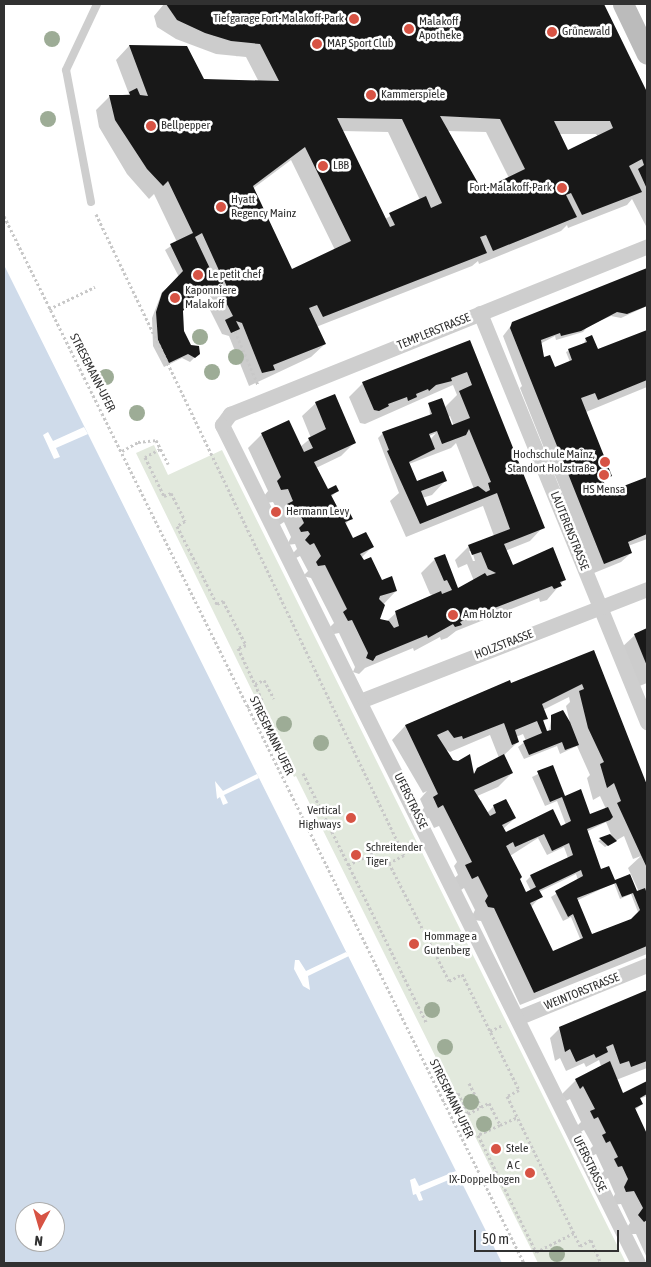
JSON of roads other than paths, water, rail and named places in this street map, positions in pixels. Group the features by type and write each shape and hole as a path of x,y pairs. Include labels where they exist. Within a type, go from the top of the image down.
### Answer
{"main road":[{"path":"623,4 647,54"}],"street":[{"name":"TEMPLERSTRASSE","path":"222,421 230,414 264,400 647,246"},
{"name":"LAUTERENSTRASSE","path":"480,313 647,722"},
{"name":"UFERSTRASSE","path":"222,421 224,431 518,1018 638,1263"},
{"name":"HOLZSTRASSE","path":"360,701 647,589"},
{"name":"WEINTORSTRASSE","path":"518,1018 647,966"}],"lane":[{"path":"91,202 66,70 97,4"}],"water":[{"path":"4,265 259,778 502,1263 4,1263"}],"place":[{"name":"Tiefgarage Fort-Malakoff-Park","path":"354,19"},
{"name":"Malakoff Apotheke","path":"409,29"},
{"name":"Grünewald","path":"552,32"},
{"name":"MAP Sport Club","path":"317,44"},
{"name":"Kammerspiele","path":"371,95"},
{"name":"Bellpepper","path":"151,126"},
{"name":"LBB","path":"323,166"},
{"name":"Fort-Malakoff-Park","path":"562,188"},
{"name":"Hyatt Regency Mainz","path":"221,207"},
{"name":"Le petit chef","path":"198,275"},
{"name":"Kaponniere Malakoff","path":"175,298"},
{"name":"Hochschule Mainz, Standort Holzstraße","path":"605,462"},
{"name":"HS Mensa","path":"604,475"},
{"name":"Hermann Levy","path":"276,512"},
{"name":"Am Holztor","path":"453,615"},
{"name":"Vertical Highways","path":"351,818"},
{"name":"Schreitender Tiger","path":"356,855"},
{"name":"Hommage a Gutenberg","path":"414,944"},
{"name":"Stele","path":"496,1149"},
{"name":"A C IX-Doppelbogen","path":"530,1173"}]}
